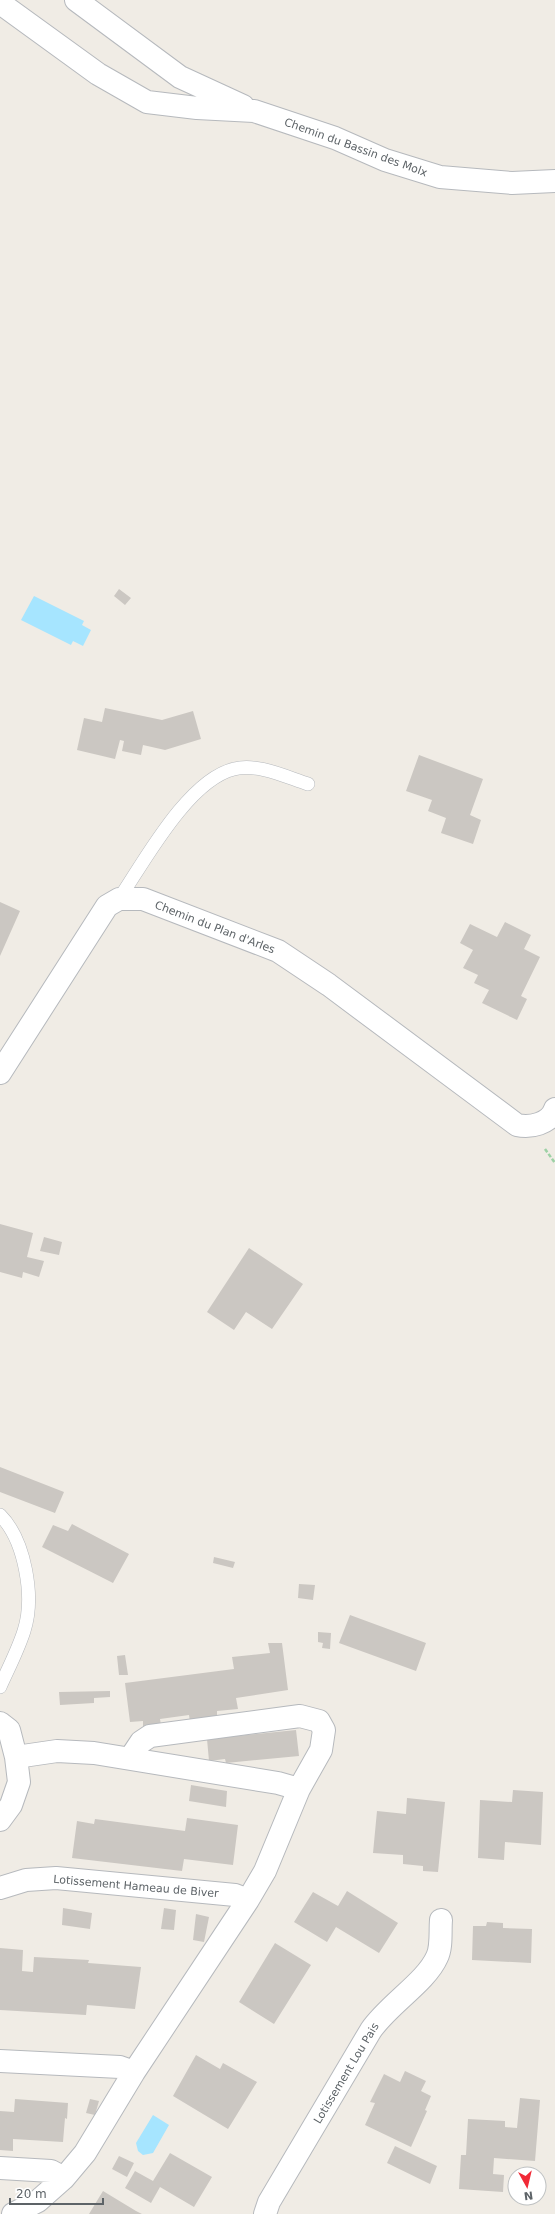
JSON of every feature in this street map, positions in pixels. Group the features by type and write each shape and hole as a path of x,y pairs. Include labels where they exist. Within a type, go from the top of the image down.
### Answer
{"street":[{"name":"Chemin du Bassin des Molx","path":"76,0 180,77 254,111 335,138 385,160 440,177 512,183 555,181"},
{"name":"Chemin du Bassin des Molx","path":"0,3 98,74 147,102 197,108 254,111"},
{"path":"0,1073 107,906 119,899"},
{"name":"Chemin du Plan d'Arles","path":"119,899 143,899 278,951 329,985 517,1125 524,1127 535,1125 547,1120 555,1109"},
{"path":"13,2214 38,2201 64,2178 85,2153 134,2072 248,1900 265,1871 300,1789 321,1750 324,1740 324,1730 319,1721 310,1717 300,1716 150,1736 141,1742 131,1757"},
{"path":"0,1723 9,1730 16,1757 19,1782 11,1805 0,1820"},
{"path":"16,1757 57,1751 131,1757 278,1783 300,1789"},
{"name":"Lotissement Hameau de Biver","path":"0,1888 26,1880 56,1878 235,1895 248,1900"},
{"name":"Lotissement Lou Pais","path":"265,2214 269,2202 371,2030 390,2006 430,1969 438,1956 441,1920"},
{"path":"0,2061 120,2067 134,2072"},
{"path":"0,2168 51,2172 64,2178"}],"lane":[{"path":"119,899 174,817 210,780 234,769 259,769 308,784"},
{"path":"0,1515 10,1525 22,1554 28,1596 25,1630 0,1687"}],"water":[{"path":"34,596 84,621 82,625 91,630 83,646 73,641 71,645 21,620"},
{"path":"153,2115 169,2125 153,2153 143,2155 138,2151 136,2143"}],"building":[{"path":"119,589 131,598 125,605 114,596"},
{"path":"105,708 162,720 193,711 201,739 165,750 143,745 141,755 122,751 124,741 120,740 115,759 77,750 84,718 102,722"},
{"path":"419,755 483,779 470,815 481,820 473,844 441,833 446,818 428,811 432,800 406,791"},
{"path":"0,902 20,911 0,956"},
{"path":"505,922 531,935 524,949 540,957 521,996 527,999 517,1020 482,1003 489,990 474,983 478,975 463,968 473,950 460,943 470,924 497,937"},
{"path":"0,1224 33,1233 27,1257 44,1261 39,1277 23,1272 22,1278 0,1272"},
{"path":"44,1237 62,1242 59,1255 40,1251"},
{"path":"249,1248 303,1284 272,1329 246,1312 234,1330 207,1312"},
{"path":"0,1467 64,1492 55,1513 0,1492"},
{"path":"72,1524 129,1554 113,1583 42,1547 53,1525 68,1531"},
{"path":"214,1557 235,1562 233,1568 213,1563"},
{"path":"299,1584 315,1585 313,1600 298,1598"},
{"path":"350,1615 426,1643 416,1671 339,1643"},
{"path":"318,1632 331,1633 330,1649 322,1648 323,1643 318,1642"},
{"path":"268,1643 282,1643 288,1690 236,1698 238,1709 217,1711 217,1719 190,1722 189,1715 160,1719 161,1725 143,1727 143,1721 130,1722 125,1683 234,1669 232,1657 270,1653"},
{"path":"125,1655 128,1675 119,1675 117,1656"},
{"path":"110,1691 110,1697 94,1698 94,1703 60,1705 59,1692"},
{"path":"296,1730 299,1756 226,1763 225,1759 209,1761 207,1739"},
{"path":"191,1785 227,1791 226,1807 189,1801"},
{"path":"513,1790 543,1792 541,1845 505,1842 504,1860 478,1858 480,1800 512,1802"},
{"path":"407,1798 445,1802 438,1872 423,1871 423,1866 403,1864 403,1855 373,1853 377,1811 406,1814"},
{"path":"187,1818 238,1825 233,1865 184,1859 182,1871 72,1858 77,1821 94,1824 95,1819 185,1831"},
{"path":"347,1891 398,1923 379,1953 336,1927 327,1942 294,1922 313,1892 338,1906"},
{"path":"63,1908 92,1913 90,1929 62,1925"},
{"path":"164,1908 176,1910 174,1930 161,1929"},
{"path":"196,1914 209,1917 204,1942 193,1940"},
{"path":"487,1922 503,1923 503,1928 532,1929 531,1963 472,1960 473,1926 486,1926"},
{"path":"275,1943 311,1965 274,2024 239,2002"},
{"path":"0,1948 23,1950 22,1971 33,1972 34,1957 89,1960 88,1963 141,1967 135,2009 87,2005 86,2015 0,2010"},
{"path":"196,2055 220,2069 223,2063 257,2082 228,2129 173,2096"},
{"path":"405,2071 426,2081 421,2091 431,2096 425,2110 427,2111 411,2147 365,2125 375,2103 370,2102 384,2074 400,2082"},
{"path":"520,2098 540,2100 535,2161 494,2158 493,2174 504,2175 503,2192 459,2189 461,2155 466,2155 468,2119 505,2121 505,2127 517,2128"},
{"path":"15,2099 68,2103 63,2142 13,2139 13,2151 0,2150 0,2111 14,2112"},
{"path":"90,2099 99,2101 95,2115 86,2113"},
{"path":"395,2146 437,2166 430,2184 387,2163"},
{"path":"170,2153 212,2177 194,2207 160,2187 151,2203 125,2188 135,2171 153,2181"},
{"path":"119,2156 134,2163 127,2177 112,2169"},
{"path":"103,2191 136,2211 142,2214 89,2214"}]}
